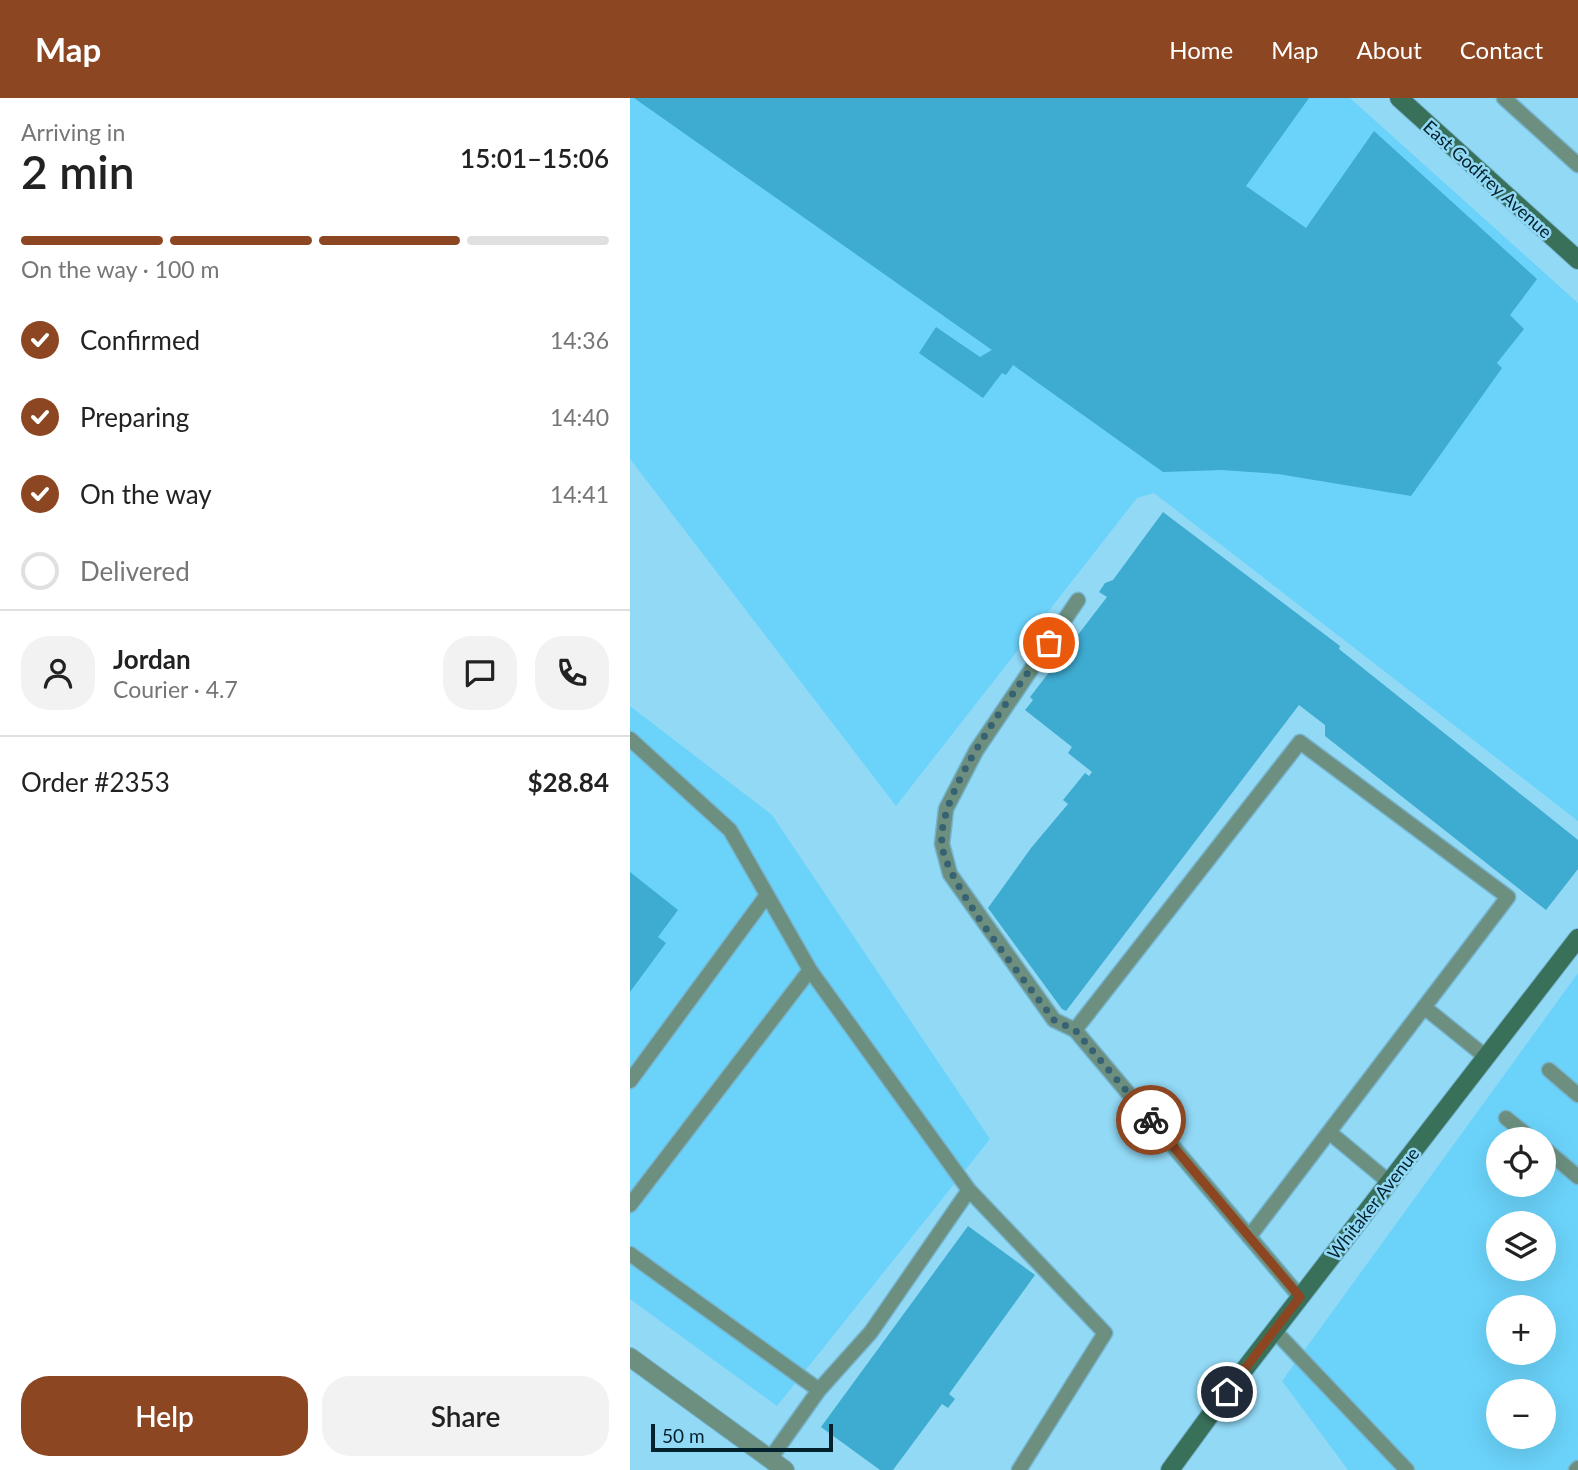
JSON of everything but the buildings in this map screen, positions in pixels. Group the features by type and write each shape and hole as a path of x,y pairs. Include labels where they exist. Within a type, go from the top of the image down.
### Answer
{"street":[{"name":"East Godfrey Avenue","path":"1399,98 1578,260"},
{"name":"Whitaker Avenue","path":"1170,1470 1274,1330 1578,938"},
{"path":"630,1357 778,1465"}],"lane":[{"path":"1504,98 1578,165"},
{"path":"1078,600 976,751 946,808 942,844 950,874 1054,1020 1075,1030 1300,1297"},
{"path":"630,739 730,830 810,970 968,1190 1105,1332 1019,1470"},
{"path":"1075,1030 1300,742 1508,897 1249,1237"},
{"path":"630,1081 767,895"},
{"path":"630,1205 810,970"},
{"path":"1424,1007 1486,1057"},
{"path":"1549,1070 1578,1095"},
{"path":"1506,1118 1517,1127"},
{"path":"1329,1132 1389,1182"},
{"path":"1556,1158 1578,1177"},
{"path":"778,1465 820,1390 871,1332 968,1190"},
{"path":"630,1254 820,1390"},
{"path":"1274,1330 1407,1470"}],"shaded area":[{"path":"630,98 1350,98 1578,303 1578,821 1154,493 1137,498 896,806 630,459"},
{"path":"630,706 772,815 990,1139 777,1406 630,1299"},
{"path":"1578,973 1578,1470 1348,1470 1282,1381"}],"way so far":[{"path":"1049,643 976,751 946,808 942,844 950,874 1054,1020 1075,1030 1151,1120"}],"route":[{"path":"1151,1120 1300,1297 1227,1392"}]}
